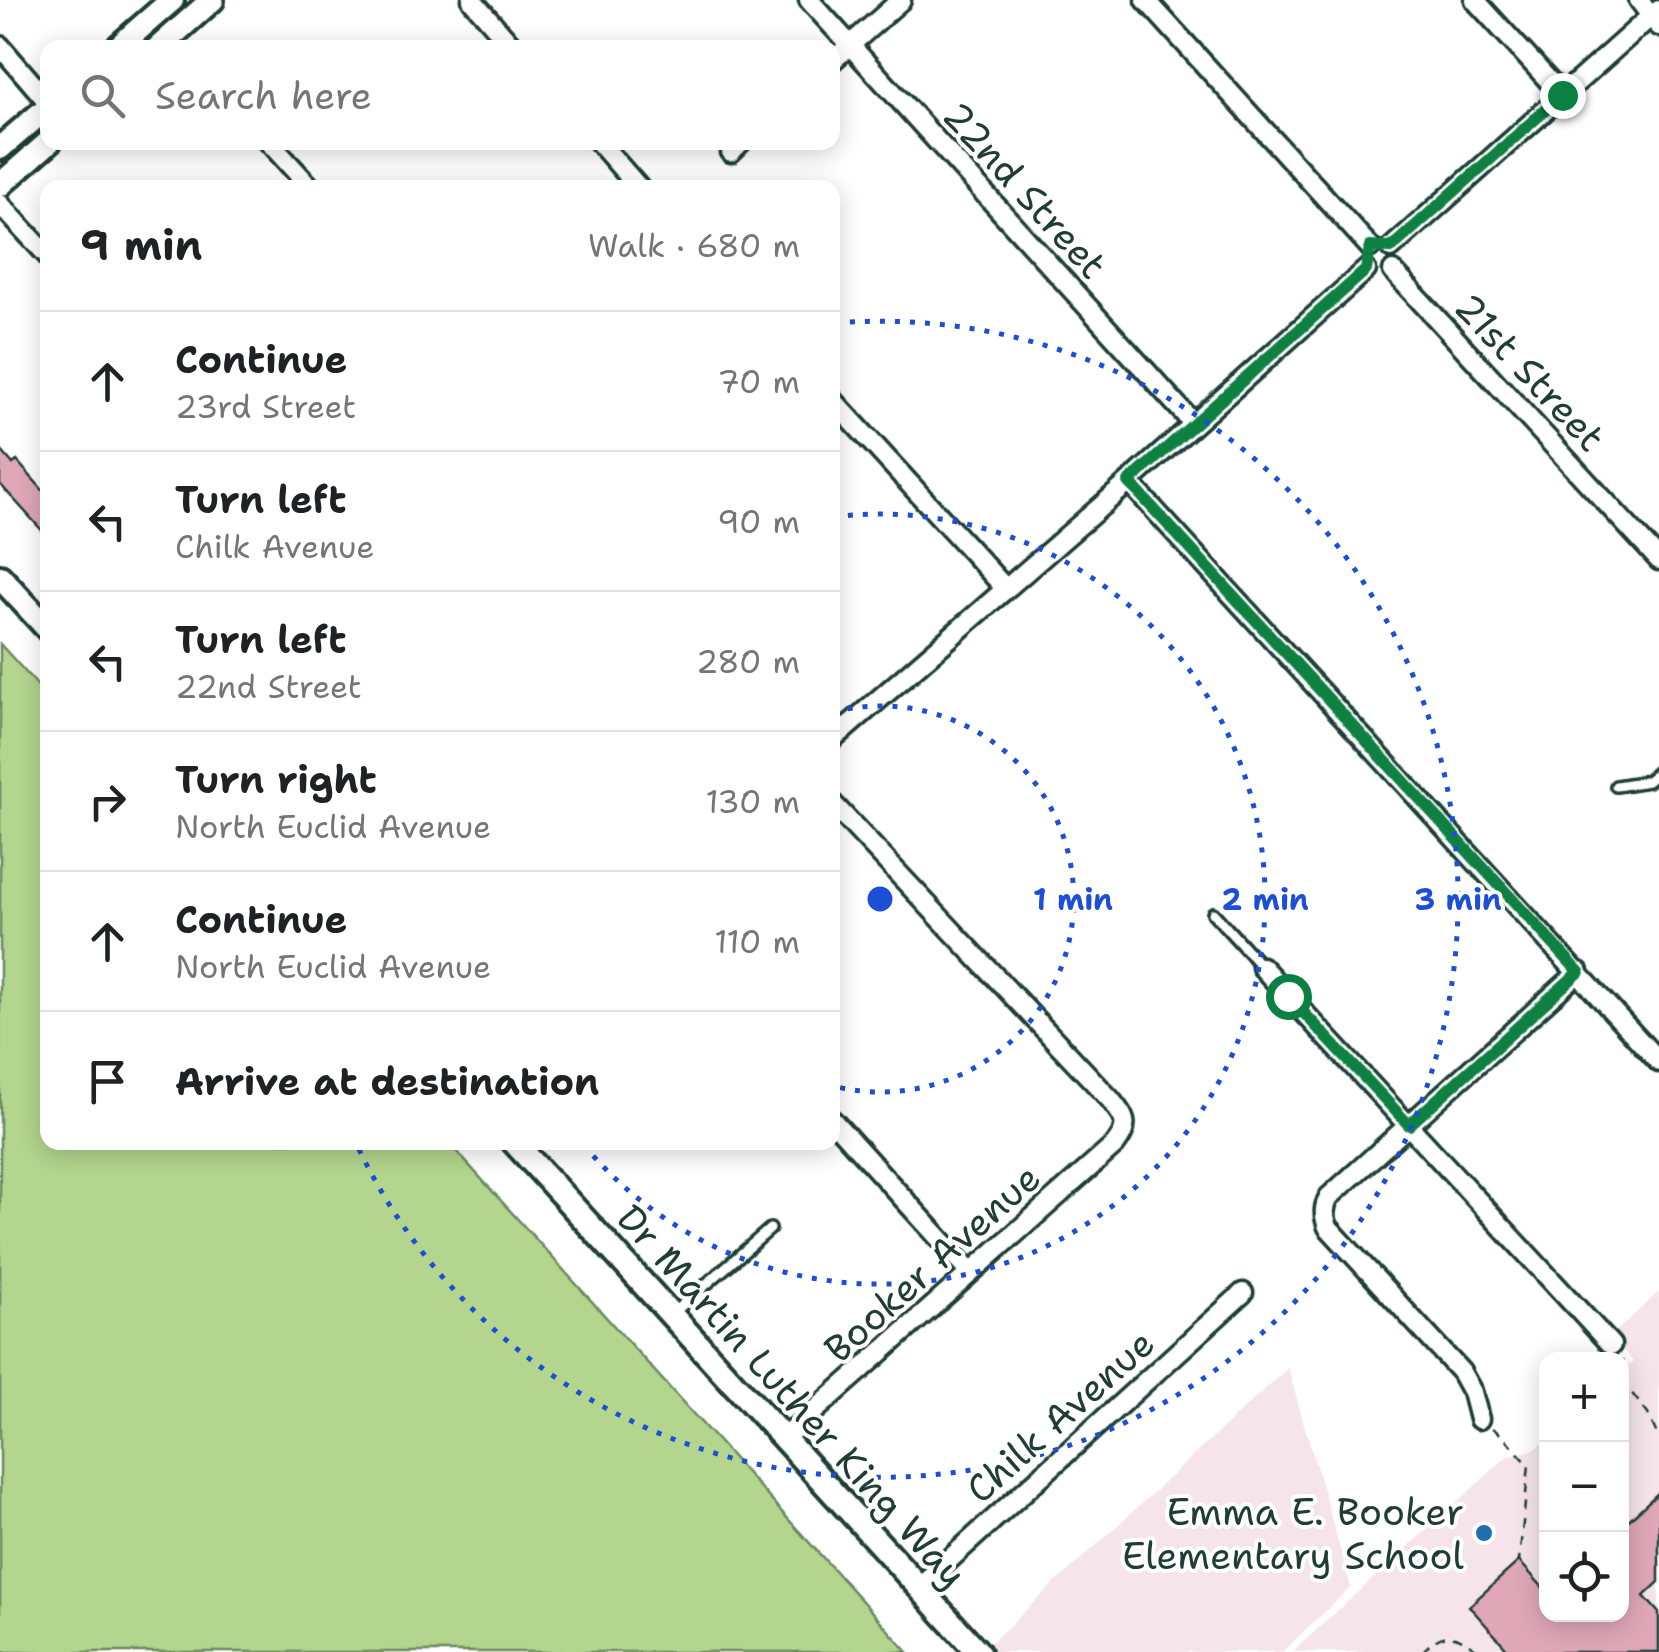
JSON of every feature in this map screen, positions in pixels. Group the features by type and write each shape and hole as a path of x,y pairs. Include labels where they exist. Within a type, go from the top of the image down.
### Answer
{"street":[{"path":"174,40 212,0"},
{"path":"472,0 507,40"},
{"name":"22nd Street","path":"809,0 1193,423"},
{"path":"840,54 901,0"},
{"path":"1146,0 1370,247 1391,248 1656,17 1639,0"},
{"path":"1475,0 1562,95"},
{"path":"163,8 169,40"},
{"path":"127,40 163,8"},
{"path":"0,46 40,95"},
{"path":"0,148 40,112"},
{"path":"0,185 40,149"},
{"path":"276,150 304,180"},
{"path":"606,150 632,180"},
{"path":"0,204 40,247"},
{"path":"840,733 1366,270 1370,247"},
{"path":"1366,270 1393,272 1391,248"},
{"name":"21st Street","path":"1393,272 1659,560"},
{"path":"840,408 1006,588"},
{"path":"1129,482 1659,1062"},
{"path":"0,577 40,620"},
{"name":"Booker Avenue","path":"784,1438 1115,1145 1125,1126 1123,1116 1110,1099 840,812"},
{"path":"1262,967 1615,1352"},
{"path":"1479,1419 1472,1392 1461,1372 1328,1227 1324,1208 1329,1197 1579,972"},
{"path":"840,1129 970,1272"},
{"name":"Dr Martin Luther King Way","path":"521,1150 978,1652"},
{"name":"Chilk Avenue","path":"919,1587 1243,1293"}],"lane":[{"path":"1616,786 1648,781 1659,771"},
{"path":"1213,913 1262,967"},
{"path":"671,1314 770,1229"}],"path":[{"path":"1629,1390 1648,1414 1659,1440"},
{"path":"1479,1419 1502,1435 1529,1465 1518,1561"},
{"path":"1422,1652 1438,1638 1449,1636 1462,1638 1478,1652"}],"shaded area":[{"name":"Emma E. Booker Elementary School","path":"1659,1292 1659,1652 1292,1652 1508,1456 1539,1446 1539,1622 1629,1622 1629,1366 1633,1362 1612,1335"},
{"path":"1288,1368 1351,1587 1282,1652 991,1652 986,1647"}],"green space":[{"path":"0,644 40,688 40,1150 455,1150 908,1652 0,1652"}],"building":[{"path":"0,449 13,464 17,461 40,487 40,528 0,484"},
{"path":"1659,1492 1659,1582 1644,1596 1659,1613 1659,1652 1510,1652 1469,1606 1519,1561 1539,1583 1539,1622 1629,1622 1629,1520"}],"place":[{"name":"Emma E. Booker Elementary School","path":"1484,1533"}],"route":[{"path":"1288,996 1409,1125 1579,972 1129,482 1366,270 1370,247 1391,248 1562,95"}]}
